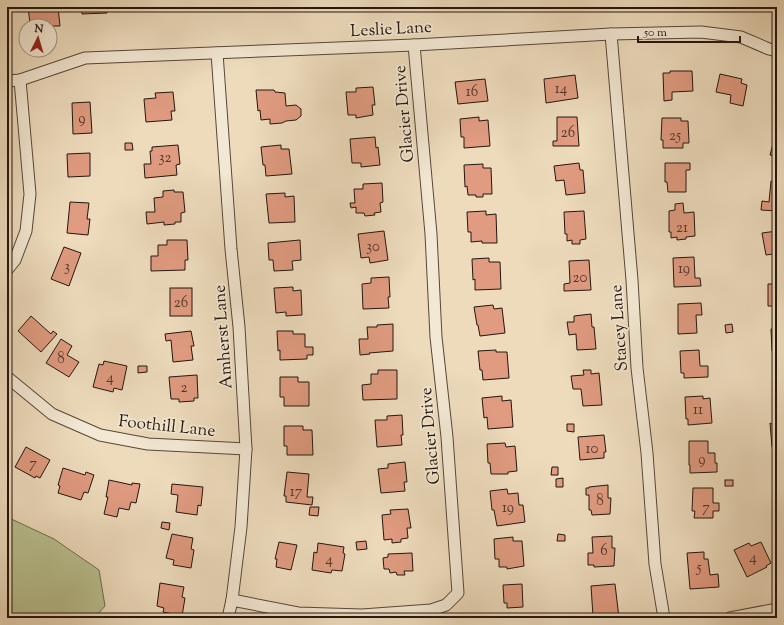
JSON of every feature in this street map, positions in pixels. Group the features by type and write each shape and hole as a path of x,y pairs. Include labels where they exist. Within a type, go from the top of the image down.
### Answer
{"street":[{"name":"Leslie Lane","path":"7,81 20,80 85,58 414,45 611,34 701,32 741,37 777,51"},
{"name":"Stacey Lane","path":"611,34 632,280 637,368 647,453 655,564 664,618"},
{"name":"Glacier Drive","path":"232,600 298,613 362,615 431,610 446,605 458,592 447,437 436,336 431,234 414,45"},
{"name":"Amherst Lane","path":"217,53 231,249 239,327 246,448 241,527 232,600 228,618"},
{"path":"7,270 15,260 26,231 30,194 20,80"},
{"name":"Foothill Lane","path":"7,377 52,414 100,435 148,444 246,448"},
{"path":"730,618 777,609"}],"green space":[{"path":"7,517 54,539 99,570 105,606 94,618 7,618"}],"building":[{"path":"28,7 58,7 60,26 58,26 58,18 29,18"},
{"path":"78,7 107,7 107,13 82,14 82,10 78,11"},
{"path":"119,7 151,7 151,10 131,10 131,8"},
{"path":"180,7 201,7 201,10 180,9"},
{"path":"219,7 250,7 250,10 219,10"},
{"path":"7,19 11,19 11,37 7,37"},
{"path":"670,71 692,71 693,91 672,92 672,100 664,101 663,73 670,73"},
{"path":"720,74 742,79 741,83 747,85 743,106 730,103 731,95 716,92"},
{"path":"575,75 578,98 546,103 544,79"},
{"path":"485,79 488,101 458,104 455,82"},
{"path":"373,87 375,105 372,105 373,115 356,118 356,115 348,115 346,92 356,92 356,88"},
{"path":"256,90 274,90 275,92 285,93 286,106 296,105 301,109 301,116 296,120 282,123 270,124 270,119 261,120 260,110 258,111"},
{"path":"173,92 175,111 171,111 172,120 146,122 144,99 156,98 155,93"},
{"path":"90,102 92,133 73,134 72,103"},
{"path":"479,117 479,121 488,120 490,146 464,148 464,137 461,137 460,119"},
{"path":"557,117 577,117 579,146 553,146 553,141 557,141"},
{"path":"662,118 681,118 681,121 688,121 689,143 683,143 683,148 663,148 663,140 661,140"},
{"path":"777,133 777,157 770,155"},
{"path":"375,137 380,165 361,167 361,163 352,163 350,139"},
{"path":"125,143 132,143 133,150 125,150"},
{"path":"178,145 180,164 176,165 177,175 145,178 144,164 151,164 150,151 152,151 152,147"},
{"path":"281,145 281,149 289,149 292,174 266,176 261,147"},
{"path":"90,153 90,176 68,177 67,154"},
{"path":"579,163 580,170 583,170 585,193 566,195 564,180 556,181 554,166"},
{"path":"665,163 690,163 690,170 686,170 686,192 668,192 667,182 665,182"},
{"path":"483,164 483,168 491,168 492,194 483,194 483,197 468,195 467,186 465,187 464,165"},
{"path":"771,181 777,181 777,211 761,210 762,201 769,202"},
{"path":"382,183 383,202 380,203 381,212 374,213 375,215 365,216 364,213 356,213 356,207 351,208 350,203 355,203 354,189 363,189 363,184"},
{"path":"174,190 174,192 183,192 185,212 181,213 181,222 164,225 164,222 147,224 146,212 155,212 154,198 163,197 163,191"},
{"path":"285,193 285,197 294,196 295,222 269,223 266,194"},
{"path":"70,202 89,203 87,219 90,219 88,235 67,233"},
{"path":"683,203 684,213 694,212 695,236 677,240 677,237 671,238 671,232 669,232 669,211 675,210 675,204"},
{"path":"486,211 486,215 496,214 497,243 482,243 482,241 471,242 471,232 468,232 467,212"},
{"path":"584,211 586,239 580,240 580,244 572,244 572,240 567,241 567,234 565,234 564,212"},
{"path":"384,231 388,260 370,263 369,257 361,258 358,234"},
{"path":"777,231 777,259 774,259 773,254 766,255 762,233"},
{"path":"167,240 187,240 188,260 185,260 185,270 151,271 151,256 158,256 158,245 167,245"},
{"path":"300,240 301,260 292,261 293,270 274,271 273,260 269,260 268,243"},
{"path":"64,247 81,253 69,286 51,279"},
{"path":"694,257 695,278 700,278 701,286 674,287 673,258"},
{"path":"489,258 489,262 500,262 501,289 475,290 472,259"},
{"path":"589,260 591,290 564,291 564,284 570,283 569,261"},
{"path":"389,277 389,308 363,309 362,284 371,283 371,278"},
{"path":"768,284 777,284 777,308 776,306 768,306"},
{"path":"293,287 293,291 301,290 302,315 286,316 286,312 276,313 274,288"},
{"path":"170,288 192,288 192,316 170,316"},
{"path":"701,303 702,315 696,315 697,333 678,334 678,304"},
{"path":"493,305 494,309 502,308 505,333 480,336 474,307"},
{"path":"591,314 596,349 577,350 576,334 569,335 567,322 574,322 574,316"},
{"path":"31,316 51,334 53,331 57,334 41,352 18,331"},
{"path":"393,324 393,351 360,355 359,339 368,339 367,327"},
{"path":"732,324 733,332 726,333 725,325"},
{"path":"777,328 777,351 772,351 771,329"},
{"path":"191,331 194,346 191,346 193,360 173,362 171,340 166,341 165,334"},
{"path":"277,331 293,331 293,334 305,334 305,347 313,347 313,355 307,355 307,359 280,360"},
{"path":"61,339 72,346 67,355 79,362 69,377 46,363"},
{"path":"496,350 496,352 507,352 509,378 483,380 482,370 480,370 478,351"},
{"path":"699,350 700,366 708,366 708,377 684,378 684,373 681,373 680,351"},
{"path":"104,361 127,366 122,390 114,388 113,392 93,387 99,364 103,365"},
{"path":"138,366 147,366 147,372 138,373"},
{"path":"378,370 397,370 397,399 363,400 362,385 371,384 371,374 378,374"},
{"path":"583,370 591,370 591,374 599,373 602,405 583,406 581,389 573,389 571,376 584,375"},
{"path":"197,375 198,398 194,398 194,401 179,402 179,399 171,399 169,377"},
{"path":"776,375 777,396 775,396"},
{"path":"280,377 298,377 298,382 309,382 309,406 284,406 284,397 280,397"},
{"path":"502,396 502,401 511,400 513,427 488,429 487,417 484,418 482,398"},
{"path":"703,396 703,399 710,398 712,423 688,425 688,419 686,419 685,397"},
{"path":"402,415 402,445 377,447 375,420 387,420 387,416"},
{"path":"770,423 777,427 777,446 772,447"},
{"path":"567,424 574,424 574,432 567,431"},
{"path":"284,426 303,426 303,430 312,430 313,455 287,455 287,446 284,446"},
{"path":"604,435 606,452 604,452 604,458 580,460 578,437"},
{"path":"689,441 708,441 708,453 715,453 717,472 690,473"},
{"path":"505,443 506,447 515,446 517,471 508,472 508,474 491,474 490,463 488,463 487,444"},
{"path":"26,447 50,460 40,478 36,476 35,478 15,467"},
{"path":"405,462 407,482 404,482 405,491 381,493 378,469 388,468 388,464"},
{"path":"552,467 558,467 558,475 551,475"},
{"path":"63,468 85,475 86,472 94,475 88,493 84,492 81,500 58,493 60,486 58,485"},
{"path":"287,472 309,474 307,497 313,497 312,505 286,502 286,496 284,496"},
{"path":"563,478 563,487 556,487 556,479"},
{"path":"109,480 132,485 132,483 140,484 136,503 131,502 129,510 119,508 117,517 104,514 108,497 106,497"},
{"path":"725,480 733,480 733,486 725,486"},
{"path":"172,484 203,487 201,506 198,505 197,515 176,512 178,495 171,494"},
{"path":"608,485 608,498 611,498 610,514 592,515 591,510 589,510 589,495 586,495 586,488"},
{"path":"693,488 713,488 713,503 719,503 719,511 713,511 713,518 694,518 695,511 692,511"},
{"path":"507,489 508,494 518,493 519,505 523,505 525,522 497,526 494,510 492,510 490,491"},
{"path":"310,507 319,507 318,516 309,515"},
{"path":"408,509 411,528 407,528 408,538 401,539 401,542 392,543 392,539 384,540 382,515 391,514 390,510"},
{"path":"162,522 170,523 169,530 161,528"},
{"path":"172,534 193,538 191,549 194,550 191,568 173,565 174,560 166,558"},
{"path":"558,534 565,535 565,541 557,541"},
{"path":"612,536 612,548 615,548 614,566 594,567 594,565 588,565 588,553 593,553 592,537"},
{"path":"513,537 513,541 522,541 524,566 507,569 507,567 499,567 499,559 495,559 494,539"},
{"path":"366,541 367,549 357,550 356,542"},
{"path":"279,542 297,545 291,570 276,567 277,559 275,559"},
{"path":"761,542 771,563 766,566 767,567 747,577 734,550 749,543 751,546"},
{"path":"318,543 344,547 343,553 345,554 342,571 332,570 331,573 312,570 314,552 317,553"},
{"path":"704,552 704,559 708,559 710,575 718,574 719,587 690,589 687,553"},
{"path":"412,553 413,571 404,571 405,575 397,575 396,572 390,573 389,569 384,569 383,558 388,557 388,554"},
{"path":"160,583 184,587 182,597 185,598 182,616 163,612 164,608 157,606"},
{"path":"522,584 523,607 507,608 507,603 504,603 503,585"},
{"path":"615,584 619,618 601,618 600,615 593,616 591,586"}]}
